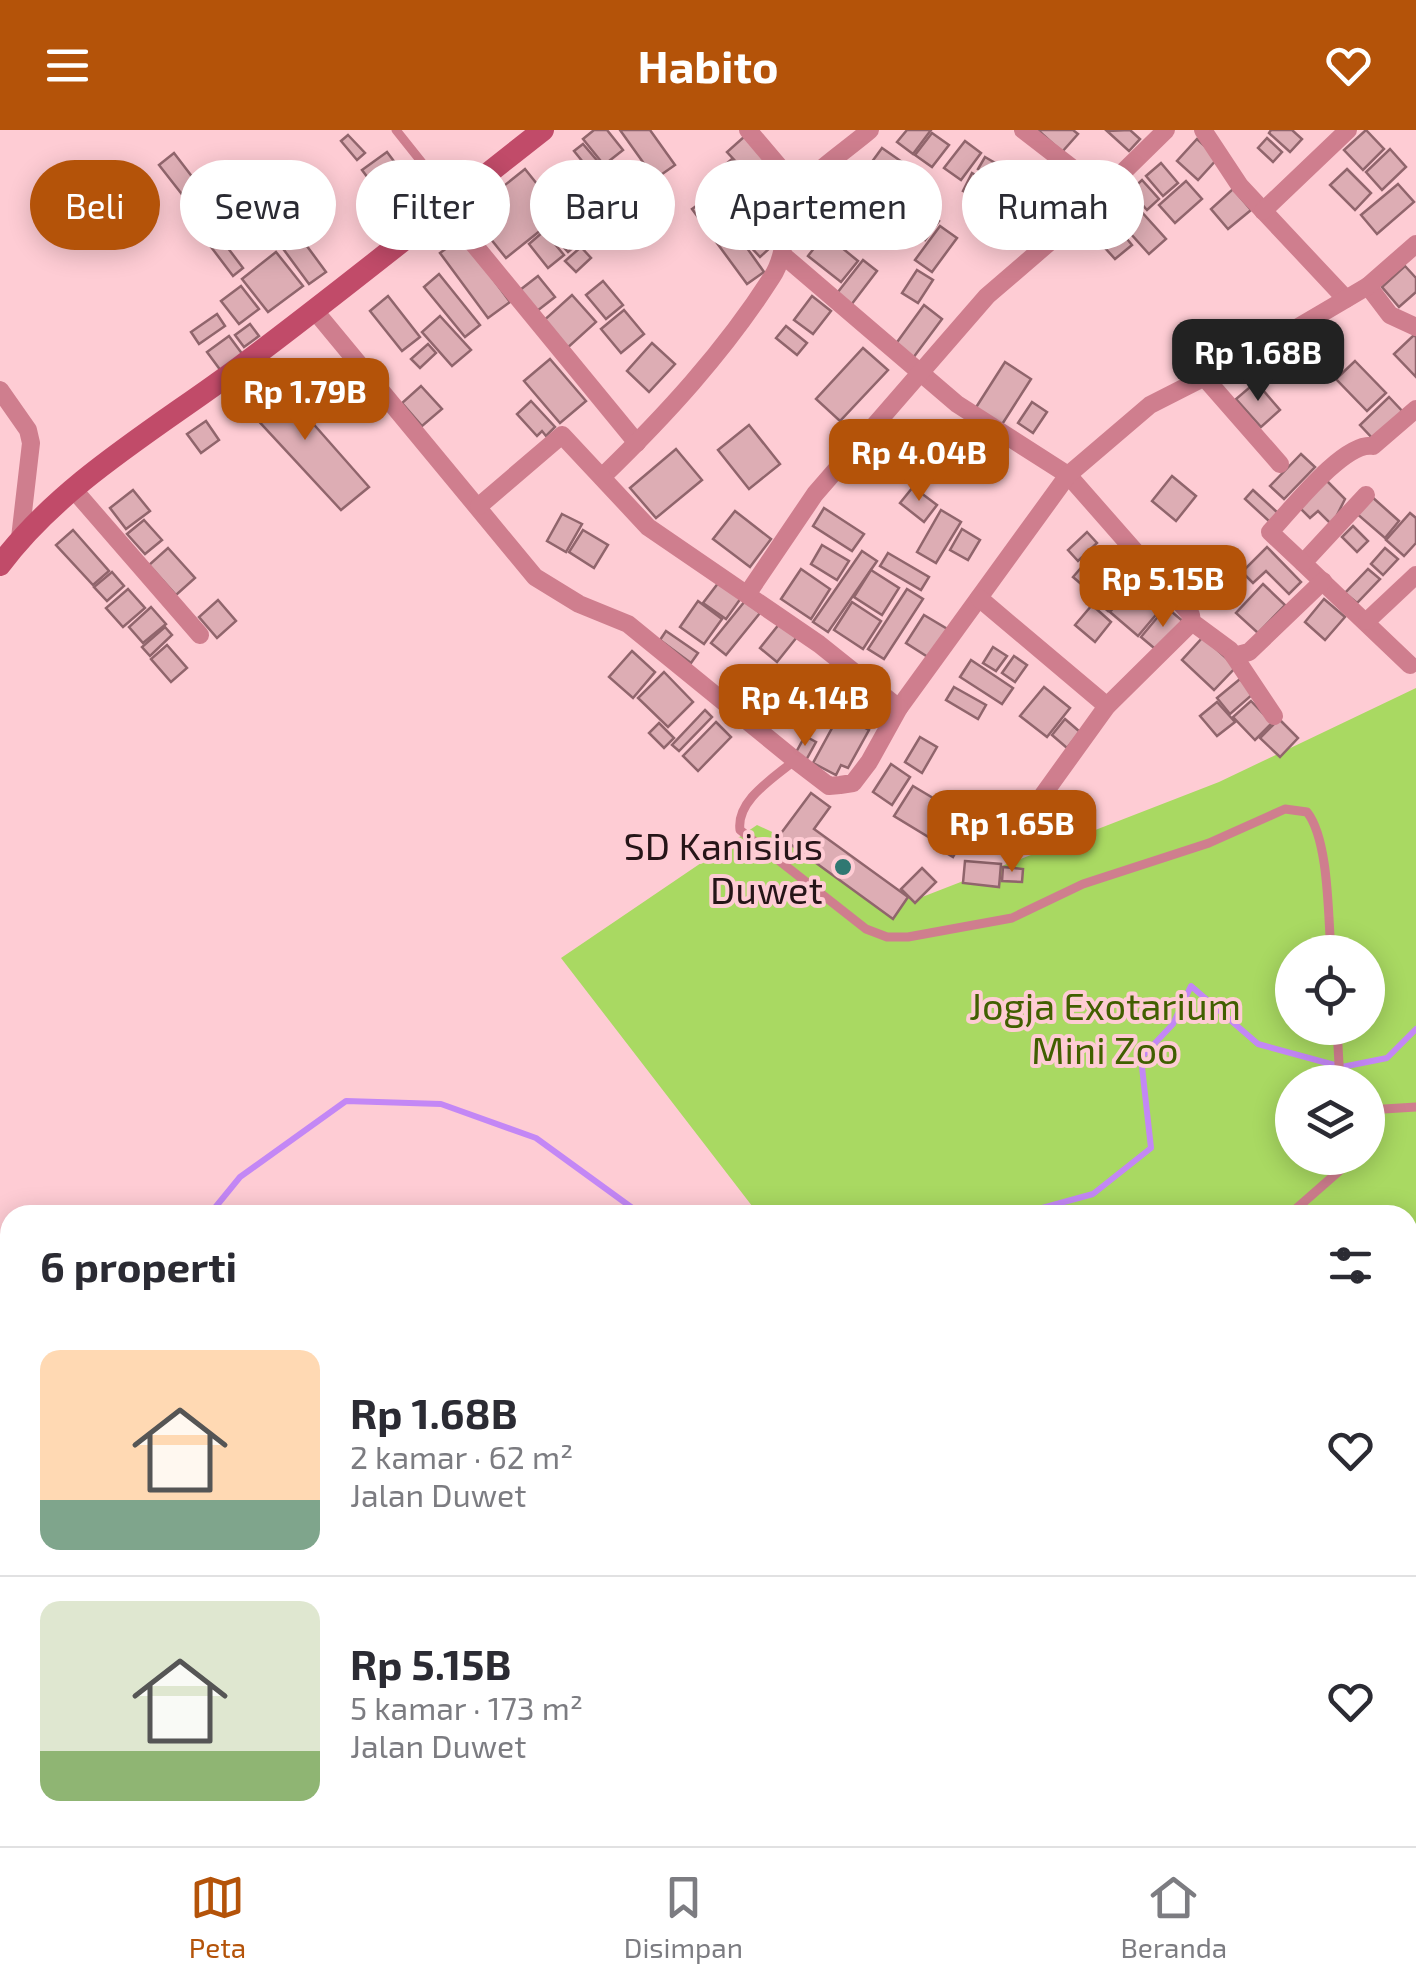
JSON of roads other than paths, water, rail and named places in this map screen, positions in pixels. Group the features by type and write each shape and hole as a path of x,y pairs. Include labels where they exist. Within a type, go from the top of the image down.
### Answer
{"main road":[{"path":"504,160 543,130"},
{"path":"0,565 20,538 74,490 391,250"}],"street":[{"path":"748,130 774,160"},
{"path":"835,160 870,130"},
{"path":"1023,130 1062,160"},
{"path":"1135,160 1166,130"},
{"path":"1203,130 1240,186 1346,299"},
{"path":"1262,211 1348,130"},
{"path":"315,311 536,578 579,604 628,624 829,786 854,782 898,708 1068,475 1150,405 1268,345 1368,286 1416,244"},
{"path":"484,250 637,443"},
{"path":"602,477 637,443 737,328 785,250"},
{"path":"748,594 815,494 987,296 1040,250"},
{"path":"784,256 957,404 1068,475 1190,614 1192,622 1220,639 1274,716"},
{"path":"1368,286 1390,315 1416,327"},
{"path":"1204,376 1280,464"},
{"path":"0,390 28,430 31,443 20,538"},
{"path":"1410,665 1270,532 1347,453 1365,444 1373,446 1416,409"},
{"path":"479,506 558,436 567,438 623,503 668,543 748,594 898,708"},
{"path":"74,490 200,636"},
{"path":"1303,564 1366,495"},
{"path":"1367,621 1416,575"},
{"path":"1234,656 1248,652 1323,581"},
{"path":"979,598 1107,706"},
{"path":"1009,842 1107,706 1192,622"}],"lane":[{"path":"396,130 417,160"},
{"path":"795,760 748,802 741,811 740,830 866,929 886,937 908,938 1012,918 1084,884 1209,844 1285,809 1307,812 1313,819 1320,846 1329,935"},
{"path":"1385,1109 1416,1107"},
{"path":"1300,1205 1335,1175"}],"waterway":[{"path":"1053,1205 1093,1194 1151,1148 1141,1058 1173,1024 1191,986 1258,1044 1342,1067 1387,1058 1416,1029"},
{"path":"217,1205 240,1177 346,1101 441,1104 536,1138 628,1205"}],"place":[{"name":"SD Kanisius Duwet","path":"843,867"}],"park label":[{"name":"Jogja Exotarium Mini Zoo","path":"1105,1027"}]}
